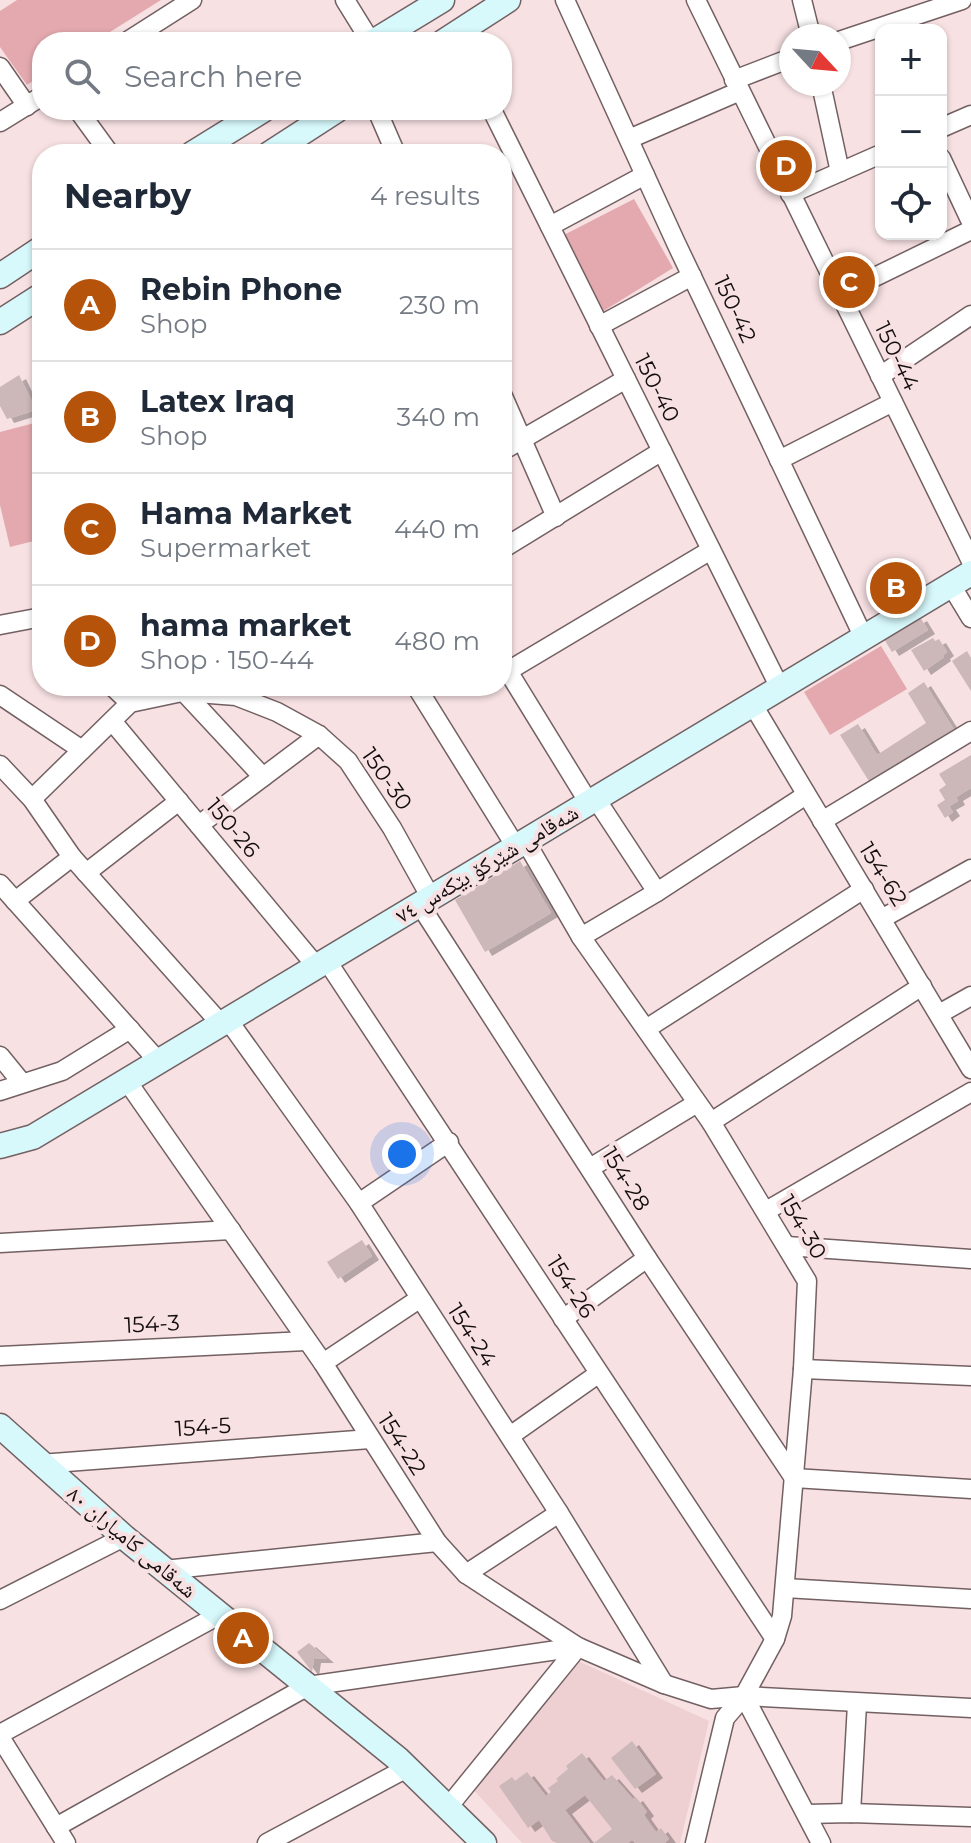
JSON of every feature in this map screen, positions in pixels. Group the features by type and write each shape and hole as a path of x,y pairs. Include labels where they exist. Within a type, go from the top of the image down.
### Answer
{"street":[{"path":"142,32 192,0"},
{"path":"345,0 366,32"},
{"path":"389,32 442,0"},
{"path":"463,32 508,0"},
{"name":"150-42","path":"565,0 864,638"},
{"name":"150-44","path":"696,0 971,561"},
{"path":"802,0 808,24"},
{"path":"851,37 962,0"},
{"path":"629,139 779,64"},
{"path":"0,67 32,99"},
{"path":"824,96 840,172"},
{"path":"0,122 32,102"},
{"path":"947,125 971,115"},
{"path":"85,120 103,144"},
{"path":"208,144 247,120"},
{"path":"285,144 322,120"},
{"path":"381,120 392,144"},
{"name":"150-40","path":"497,120 509,144"},
{"name":"150-40","path":"512,150 780,688"},
{"path":"790,194 875,157"},
{"path":"946,168 971,222"},
{"path":"550,226 645,175"},
{"path":"840,294 971,230"},
{"path":"0,276 32,255"},
{"path":"599,326 692,276"},
{"path":"0,322 32,301"},
{"path":"880,376 971,315"},
{"path":"512,444 626,379"},
{"path":"779,460 893,402"},
{"path":"512,416 556,517"},
{"path":"512,543 662,451"},
{"path":"512,662 711,550"},
{"path":"961,579 971,618"},
{"name":"شەقامی شێرکۆ بێکەس ٧٤","path":"0,1146 33,1137 961,579"},
{"path":"0,625 32,621"},
{"path":"512,677 657,892"},
{"path":"0,695 82,750"},
{"path":"123,696 130,703"},
{"path":"32,799 130,703 164,696"},
{"path":"188,696 263,777"},
{"name":"150-30","path":"236,696 277,712 319,735 348,761 392,828 426,901"},
{"name":"154-30","path":"423,696 581,937 711,1122 807,1281 803,1369 782,1616 775,1639 744,1696 725,1718 695,1843"},
{"name":"154-62","path":"753,705 971,1069"},
{"name":"150-26","path":"112,721 322,964"},
{"path":"822,821 971,731"},
{"path":"199,825 319,735"},
{"name":"154-24","path":"0,765 32,799 86,873 225,1022 359,1203 559,1513 664,1684"},
{"path":"581,937 657,892 806,795"},
{"path":"86,873 179,801"},
{"path":"15,901 72,857"},
{"path":"883,918 971,869"},
{"path":"0,884 159,1062"},
{"path":"646,1029 864,889"},
{"name":"154-28","path":"426,901 647,1258 794,1478"},
{"name":"154-26","path":"322,964 449,1142 598,1374 775,1639"},
{"path":"711,1122 922,986"},
{"path":"939,1014 971,996"},
{"path":"0,1091 62,1071 130,1029"},
{"path":"0,1056 22,1083"},
{"name":"154-22","path":"127,1081 323,1363 437,1542 466,1574 578,1647 664,1684 711,1699 744,1696 971,1708"},
{"path":"766,1211 971,1092"},
{"path":"590,1168 697,1103"},
{"path":"359,1203 449,1142"},
{"path":"0,1243 231,1230"},
{"path":"787,1246 971,1259"},
{"path":"807,1281 810,1248"},
{"path":"563,1319 647,1258"},
{"path":"323,1363 419,1299"},
{"name":"154-3","path":"0,1356 306,1341"},
{"path":"803,1369 971,1376"},
{"path":"510,1436 598,1374"},
{"name":"شەقامی کامیاران ٨٠","path":"0,1426 124,1537 407,1768 484,1843"},
{"name":"154-5","path":"40,1464 370,1439"},
{"path":"794,1478 971,1489"},
{"path":"466,1574 559,1513"},
{"path":"0,1600 124,1537"},
{"path":"164,1570 437,1542"},
{"path":"785,1588 971,1599"},
{"path":"219,1615 0,1735 61,1835 308,1686 578,1647"},
{"path":"449,1806 578,1647"},
{"path":"744,1696 821,1843"},
{"path":"851,1813 857,1704"},
{"path":"267,1843 407,1768"},
{"path":"807,1814 971,1817"}],"shaded area":[{"path":"17,0 161,0 110,32 32,32 32,82 27,85 0,47 0,11"},
{"path":"634,199 673,268 597,315 558,238"},
{"path":"32,424 32,542 10,547 0,505 0,432"},
{"path":"881,646 907,689 830,735 804,692"},
{"path":"574,1659 709,1721 680,1843 522,1843 470,1786"}],"building":[{"path":"19,375 32,402 32,411 7,419 0,406 0,387"},
{"path":"920,617 928,630 892,652 884,639"},
{"path":"933,638 935,641 939,639 947,652 924,671 911,650"},
{"path":"967,651 971,658 971,691 952,661"},
{"path":"924,682 956,733 872,786 840,735 858,724 877,755 926,723 908,693"},
{"path":"971,755 971,788 956,797 958,801 949,806 953,812 945,818 937,805 945,800 939,790 946,785 939,774"},
{"path":"520,861 551,913 485,952 455,900"},
{"path":"362,1240 372,1256 338,1279 327,1262"},
{"path":"309,1643 327,1659 314,1659 312,1672 297,1652"},
{"path":"632,1741 656,1774 635,1789 611,1758"},
{"path":"582,1753 604,1781 612,1775 633,1799 636,1797 656,1832 661,1828 669,1839 665,1843 635,1843 632,1840 628,1843 594,1843 612,1829 585,1795 565,1810 590,1843 552,1841 539,1820 528,1828 499,1786 512,1777 515,1781 527,1772 546,1796 551,1792 548,1788 568,1769 566,1766"}],"place":[{"name":"hama market","path":"786,166"},
{"name":"Hama Market","path":"849,282"},
{"name":"Latex Iraq","path":"896,588"},
{"name":"Rebin Phone","path":"243,1638"}]}
